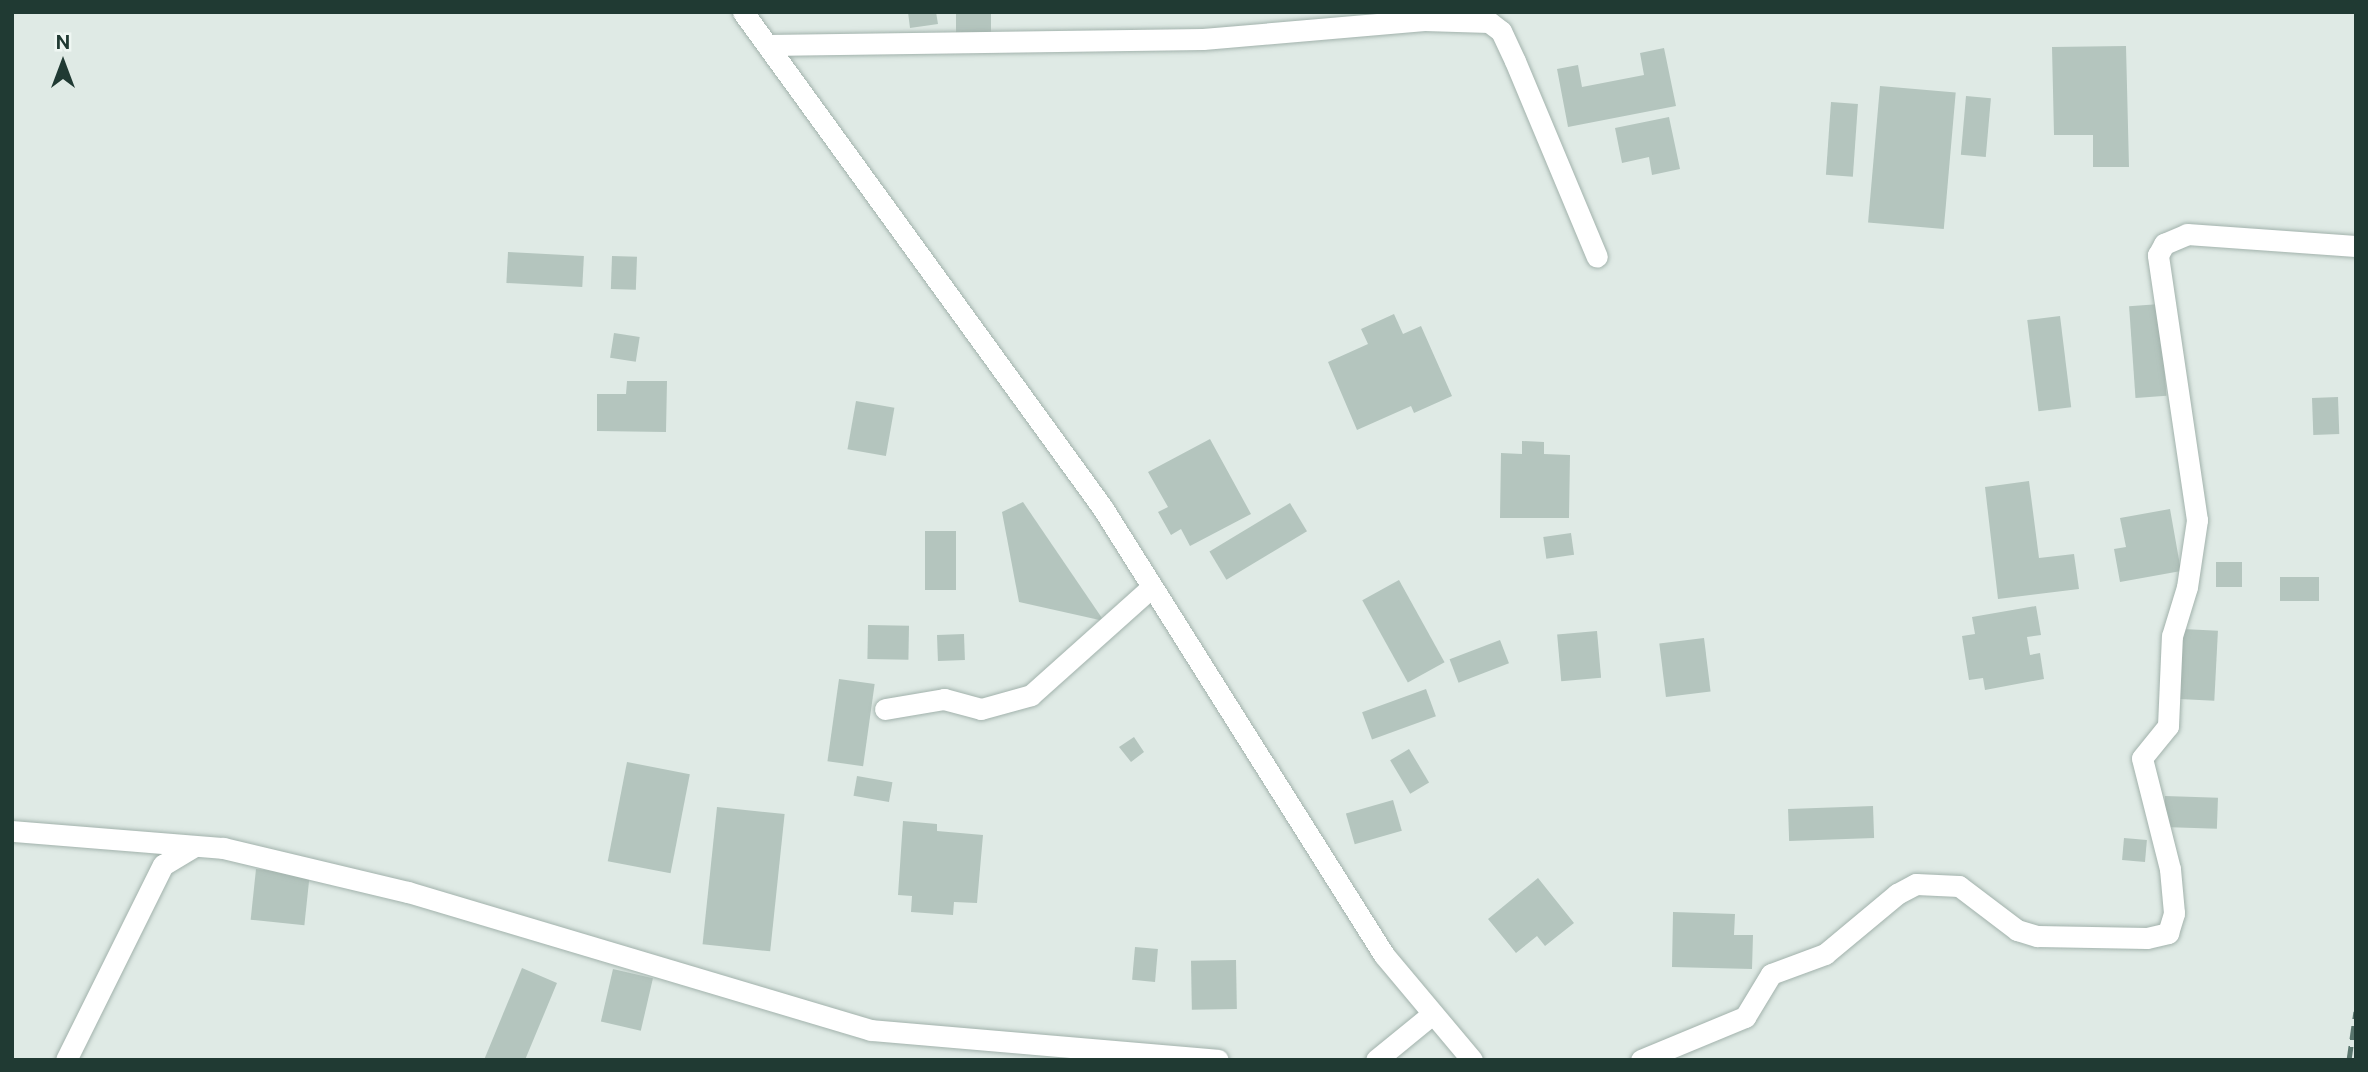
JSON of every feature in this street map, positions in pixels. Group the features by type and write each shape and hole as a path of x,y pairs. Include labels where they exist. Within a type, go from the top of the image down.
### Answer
{"street":[{"path":"743,12 1102,507 1384,955 1431,1015 1472,1060"},
{"path":"767,45 1203,39 1423,20 1489,22 1501,31 1515,61 1597,257"},
{"path":"1641,1060 1745,1017 1771,974 1825,954 1897,894 1916,884 1959,886 2017,930 2037,936 2147,938 2168,933 2174,913 2170,869 2142,758 2168,726 2172,636 2187,587 2197,520 2158,255 2164,244 2187,234 2356,246"},
{"path":"885,709 944,699 981,709 1031,695 1152,587"},
{"path":"12,831 223,848 408,892 871,1030 1218,1060"},
{"path":"66,1060 163,865 194,846"},
{"path":"1376,1060 1431,1015"}],"building":[{"path":"908,12 936,12 938,24 910,28"},
{"path":"956,12 991,12 991,33 956,33"},
{"path":"2126,46 2129,167 2093,167 2093,135 2054,135 2052,47"},
{"path":"1664,48 1676,106 1568,127 1557,69 1578,65 1582,87 1644,75 1640,53"},
{"path":"1880,86 1956,93 1944,229 1868,222"},
{"path":"1966,96 1991,98 1986,157 1961,155"},
{"path":"1831,102 1858,104 1853,177 1826,175"},
{"path":"1669,117 1680,169 1652,175 1649,157 1622,163 1615,128"},
{"path":"508,252 584,256 582,287 506,283"},
{"path":"612,256 637,257 636,290 611,289"},
{"path":"2160,304 2166,396 2135,398 2129,306"},
{"path":"1394,314 1403,334 1421,326 1452,396 1414,413 1411,406 1357,430 1328,362 1368,344 1361,329"},
{"path":"2060,316 2071,407 2038,411 2027,320"},
{"path":"614,333 640,337 636,362 610,358"},
{"path":"627,381 667,381 666,432 597,431 597,394 626,394"},
{"path":"2338,397 2339,434 2313,435 2312,398"},
{"path":"856,401 894,408 886,456 847,449"},
{"path":"1210,439 1251,514 1190,546 1181,529 1171,535 1158,512 1168,507 1148,472"},
{"path":"1522,441 1544,442 1544,454 1570,455 1569,518 1500,518 1501,453 1522,454"},
{"path":"2029,481 2039,558 2074,554 2079,589 1998,599 1985,487"},
{"path":"1023,502 1104,621 1019,602 1002,512"},
{"path":"1290,503 1307,531 1226,580 1209,551"},
{"path":"2170,509 2181,571 2120,582 2114,549 2126,547 2120,518"},
{"path":"925,531 956,531 956,590 925,590"},
{"path":"1571,533 1574,555 1546,559 1543,537"},
{"path":"2216,562 2242,562 2242,587 2216,587"},
{"path":"2280,577 2319,577 2319,601 2280,601"},
{"path":"1399,580 1445,662 1408,683 1362,600"},
{"path":"2036,606 2041,635 2027,637 2030,655 2040,653 2044,679 1985,690 1983,678 1969,680 1962,636 1975,634 1972,617"},
{"path":"868,625 909,626 908,660 867,659"},
{"path":"2183,629 2218,631 2214,701 2179,699"},
{"path":"1597,631 1601,678 1561,681 1557,634"},
{"path":"964,634 965,660 938,661 937,635"},
{"path":"1704,638 1711,692 1666,697 1659,643"},
{"path":"1500,640 1509,663 1459,683 1450,659"},
{"path":"839,679 875,684 863,766 827,761"},
{"path":"1426,689 1436,716 1372,740 1362,712"},
{"path":"1134,737 1144,752 1131,762 1119,747"},
{"path":"1409,749 1429,782 1410,794 1390,760"},
{"path":"627,762 690,774 671,873 608,861"},
{"path":"857,776 892,782 889,802 854,796"},
{"path":"2165,796 2218,798 2217,829 2164,827"},
{"path":"1393,800 1402,831 1355,844 1346,814"},
{"path":"1873,806 1874,838 1789,841 1788,809"},
{"path":"717,807 785,814 770,951 703,944"},
{"path":"903,821 937,824 937,831 983,835 977,903 954,902 953,915 911,912 912,896 898,895"},
{"path":"2124,838 2147,840 2145,862 2122,860"},
{"path":"256,869 310,875 304,925 251,920"},
{"path":"1538,878 1574,923 1545,946 1537,936 1516,953 1488,919"},
{"path":"1673,912 1735,914 1734,935 1753,935 1752,969 1672,967"},
{"path":"1135,947 1158,949 1155,982 1132,980"},
{"path":"1236,960 1237,1009 1192,1010 1191,961"},
{"path":"522,968 557,983 525,1060 484,1060"},
{"path":"613,969 653,978 641,1031 601,1022"}],"railway":[{"path":"2349,1060 2356,1011"}]}
